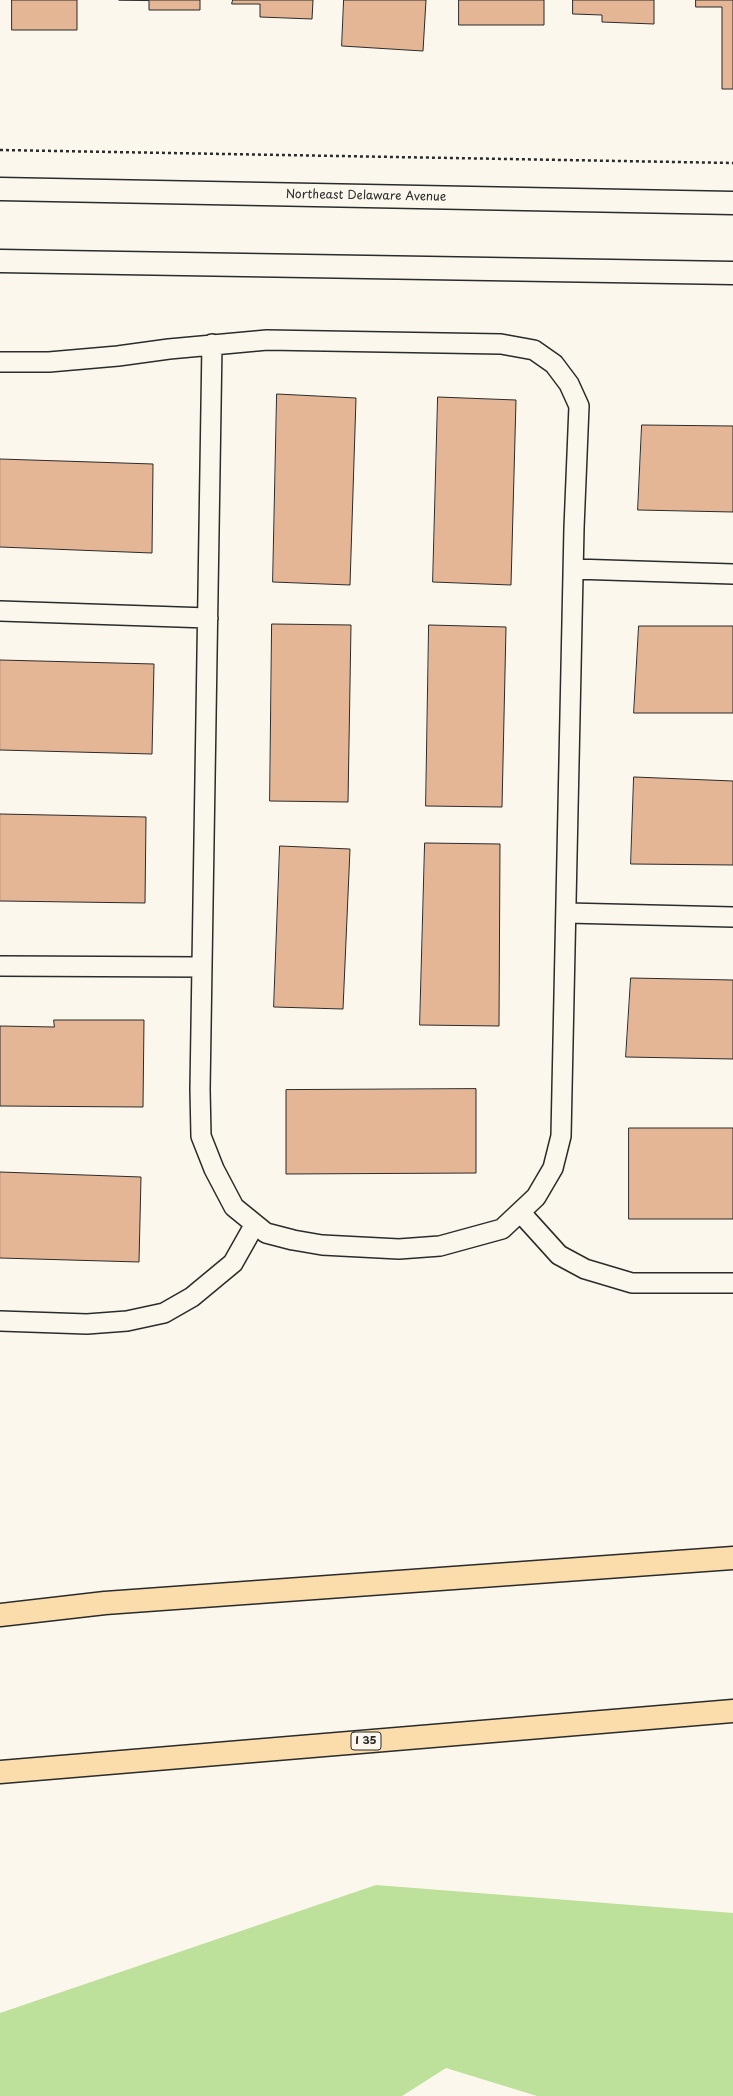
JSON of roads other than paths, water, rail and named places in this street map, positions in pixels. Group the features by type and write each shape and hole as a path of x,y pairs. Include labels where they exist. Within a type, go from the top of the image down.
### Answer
{"highway":[{"path":"0,1615 105,1603 733,1558"},
{"name":"I 35","path":"0,1772 733,1711"}],"main road":[{"name":"Northeast Delaware Avenue","path":"0,189 733,203"},
{"path":"0,261 733,273"}],"lane":[{"path":"0,362 49,362 118,356 212,344 267,340 493,344 534,350 554,364 569,384 579,406 561,1136 553,1168 536,1197 502,1229 440,1246 399,1249 329,1246 293,1240 266,1233 234,1207 214,1169 201,1136 202,967 212,344"},
{"path":"574,569 733,574"},
{"path":"0,611 208,618"},
{"path":"567,913 733,918"},
{"path":"0,966 202,967"},
{"path":"521,1212 559,1255 585,1269 632,1283 733,1283"},
{"path":"0,1321 87,1324 127,1321 164,1313 192,1297 233,1264 256,1224"}]}
